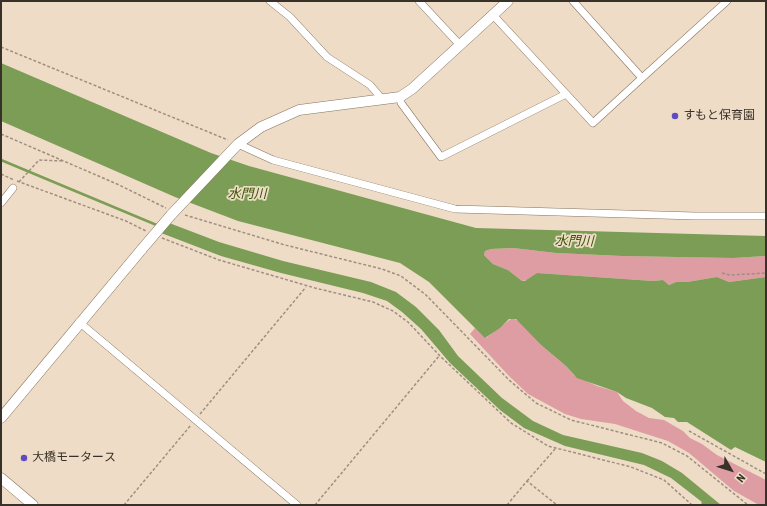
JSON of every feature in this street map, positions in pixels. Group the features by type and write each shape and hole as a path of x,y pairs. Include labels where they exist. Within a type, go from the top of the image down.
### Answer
{"street":[{"path":"270,1 290,17 326,57 370,85 382,100"},
{"path":"419,1 460,45"},
{"path":"1,418 79,322 142,249 175,211 238,144 274,120 300,110 400,97 412,88 508,1"},
{"path":"573,1 642,78"},
{"path":"493,15 593,123 727,1"},
{"path":"400,97 401,103 441,156 566,94"},
{"path":"238,144 273,160 455,209 674,216 766,216"},
{"path":"1,203 13,188"},
{"path":"79,322 297,505"},
{"path":"1,478 33,505"}],"path":[{"path":"1,47 238,144"},
{"path":"1,134 117,184 175,211 255,237 401,276 426,295 509,380 536,403 571,420 662,443 687,456 748,505"},
{"path":"22,179 39,160 63,161"},
{"path":"1,174 126,221 151,233"},
{"path":"158,236 219,260 307,286 373,302 393,311 408,322 440,356 511,423 548,446 631,467 664,480 692,505"},
{"path":"722,273 730,275 766,273"},
{"path":"124,505 307,286"},
{"path":"315,505 440,356"},
{"path":"689,431 766,474"},
{"path":"507,505 555,448"},
{"path":"527,481 557,505"}],"shaded area":[{"path":"513,248 556,253 622,256 733,258 766,256 766,277 729,282 717,277 687,282 676,282 669,285 663,280 653,281 537,273 528,280 522,281 508,270 493,264 484,255 485,251 491,249"},
{"path":"512,318 519,321 541,345 566,366 574,375 597,386 617,392 623,401 636,411 649,418 664,420 683,431 690,438 702,444 717,455 766,480 766,505 759,505 734,491 689,453 668,441 615,424 581,419 565,414 528,394 470,334 475,328 486,338"}],"water":[{"name":"水門川","path":"1,63 211,153 249,166 476,228 766,236 766,256 733,258 622,256 556,253 513,248 491,249 485,251 484,255 493,264 508,270 522,281 525,281 537,273 653,281 663,280 669,285 676,282 687,282 717,277 729,282 766,277 766,462 735,447 731,450 687,422 678,422 674,418 665,417 652,408 626,398 617,392 577,378 566,366 541,345 516,319 509,319 500,328 485,338 429,282 400,263 238,221 175,197 1,121"},
{"path":"164,221 219,242 283,261 371,282 396,292 416,307 439,330 458,356 502,398 533,421 563,435 642,453 662,461 682,473 721,505 703,505 701,503 702,502 671,478 644,465 565,446 524,428 500,410 450,363 421,329 387,301 363,293 281,273 221,256 156,231"}],"waterway":[{"path":"1,160 159,226"}],"place":[{"name":"すもと保育園","path":"675,116"},
{"name":"大橋モータース","path":"24,458"}]}
